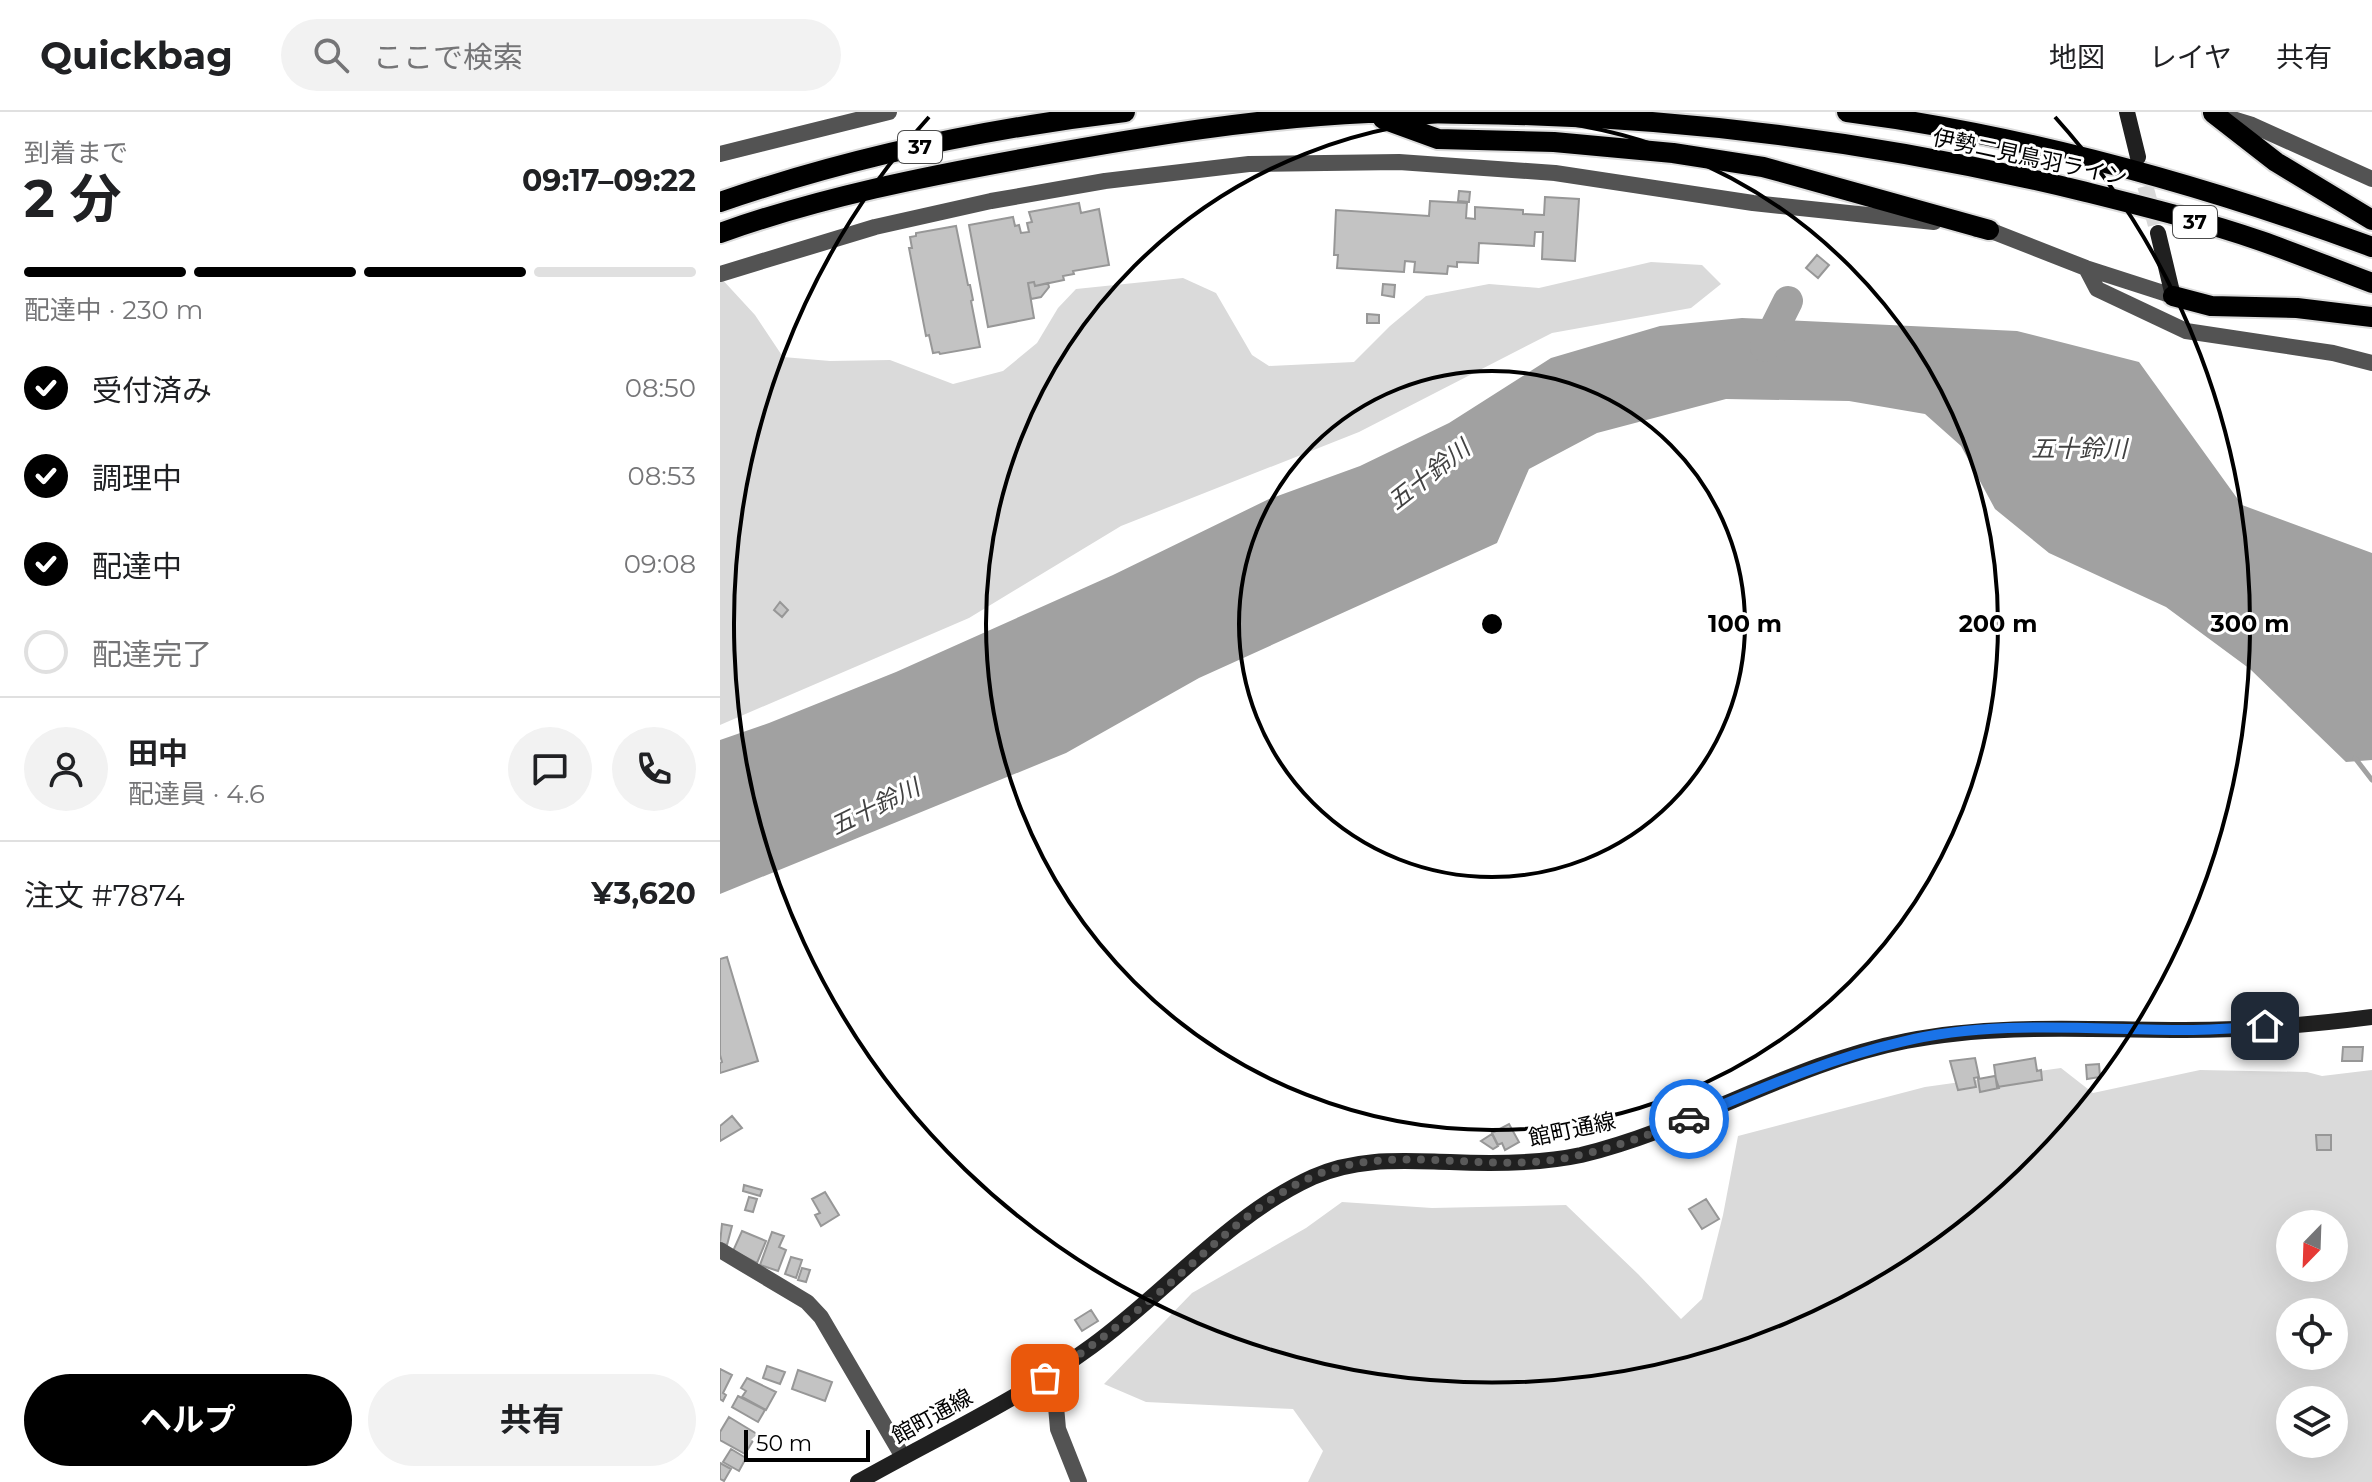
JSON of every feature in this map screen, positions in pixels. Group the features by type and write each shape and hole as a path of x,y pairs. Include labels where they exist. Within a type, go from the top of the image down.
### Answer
{"main road":[{"name":"37","path":"720,202 862,159 981,134 1125,112"},
{"name":"伊勢二見鳥羽ライン","path":"1847,112 2019,142 2270,212 2372,247"},
{"path":"2127,112 2138,157"},
{"path":"2212,112 2276,162 2372,220"},
{"name":"伊勢二見鳥羽ライン","path":"720,233 872,189 1003,162 1236,125 1369,113 1560,115 1705,126 1850,144 2013,175 2136,205 2259,240 2372,283"},
{"path":"1369,113 1438,139 1554,142 1673,153 1763,167 1989,230"},
{"path":"2158,233 2173,296 2211,306 2297,308 2372,317"},
{"name":"館町通線","path":"858,1482 1045,1378 1124,1322 1240,1224 1282,1193 1317,1175 1358,1164 1395,1159 1544,1161 1582,1154 1663,1130 1815,1067 1902,1041 1963,1032 2055,1028 2188,1030 2317,1024 2372,1017"}],"street":[{"path":"720,154 889,112"},
{"path":"2212,112 2252,125 2372,179"},
{"path":"720,274 875,227 991,201 1105,181 1249,164 1399,162 1555,173 1753,203 1877,214 1989,230 2086,268 2173,296"},
{"path":"2086,268 2097,289 2186,331 2333,353 2372,363"},
{"path":"720,1250 807,1302 821,1317 903,1457"},
{"path":"1045,1378 1055,1395 1058,1429 1079,1482"}],"shaded area":[{"path":"1651,262 1702,265 1721,284 1691,308 1552,333 1359,432 1121,526 969,618 720,725 720,277 755,315 783,357 830,361 890,360 953,384 1003,371 1037,343 1058,308 1076,289 1183,278 1216,293 1252,355 1269,366 1354,362 1426,296 1489,284 1539,288"},
{"path":"2061,1068 2093,1093 2200,1070 2307,1072 2322,1076 2372,1070 2372,1482 1308,1482 1323,1451 1293,1409 1146,1402 1104,1384 1192,1293 1306,1228 1342,1202 1432,1208 1566,1205 1681,1319 1702,1299 1738,1136 1925,1087"}],"water":[{"name":"五十鈴川","path":"1742,318 2017,331 2139,362 2242,505 2372,553 2372,760 2346,762 2250,669 2166,607 2049,553 1995,509 1961,446 1925,414 1849,401 1726,399 1597,433 1529,469 1497,543 1199,678 1066,753 720,894 720,740 896,672 1113,575 1269,499 1360,466 1449,423 1551,358 1660,326"}],"building":[{"path":"1459,191 1470,192 1469,202 1458,201"},
{"path":"1545,197 1579,199 1575,261 1542,259 1543,232 1535,232 1534,246 1479,243 1478,263 1457,262 1457,267 1448,266 1447,274 1414,272 1415,262 1405,261 1404,272 1337,268 1338,255 1334,255 1336,210 1429,216 1430,201 1467,203 1466,218 1475,219 1475,207 1523,210 1523,214 1544,215"},
{"path":"1079,203 1081,213 1099,209 1109,265 1073,271 1074,274 1063,276 1064,280 1035,286 1034,282 1028,283 1034,318 988,327 969,225 1013,217 1021,233 1029,232 1027,223 1032,222 1029,212"},
{"path":"956,226 980,347 933,353 929,335 926,336 909,248 912,248 910,237 916,236 916,233"},
{"path":"1817,255 1829,265 1818,278 1806,268"},
{"path":"1034,282 1035,286 1048,283 1049,287 1041,297 1031,299 1028,283"},
{"path":"1383,284 1395,285 1394,297 1382,295"},
{"path":"1367,314 1379,315 1379,323 1367,323"},
{"path":"780,602 788,610 782,617 774,610"},
{"path":"727,957 758,1061 720,1073 720,959"},
{"path":"2343,1047 2363,1047 2362,1061 2342,1061"},
{"path":"1975,1058 1979,1077 1974,1078 1976,1087 1958,1090 1950,1061"},
{"path":"2035,1058 2042,1080 1997,1087 1994,1065"},
{"path":"2099,1064 2100,1077 2087,1079 2086,1065"},
{"path":"1995,1076 1999,1088 1980,1092 1978,1079"},
{"path":"732,1116 742,1128 720,1141 720,1126"},
{"path":"1509,1124 1519,1142 1505,1150 1502,1143 1498,1145 1492,1133"},
{"path":"1492,1134 1498,1146 1493,1149 1481,1141"},
{"path":"2316,1135 2331,1135 2331,1150 2317,1150"},
{"path":"744,1185 762,1190 760,1196 743,1191"},
{"path":"825,1192 839,1215 821,1226 815,1215 820,1213 812,1199"},
{"path":"749,1197 757,1199 753,1212 745,1210"},
{"path":"1706,1199 1719,1219 1702,1229 1689,1209"},
{"path":"722,1224 732,1226 727,1245 720,1243"},
{"path":"742,1231 766,1241 757,1263 733,1251"},
{"path":"772,1232 784,1236 779,1247 786,1250 778,1271 760,1265"},
{"path":"791,1257 802,1260 796,1278 785,1274"},
{"path":"802,1268 810,1270 806,1282 798,1280"},
{"path":"1091,1310 1098,1321 1082,1331 1075,1320"},
{"path":"767,1366 785,1372 780,1384 763,1378"},
{"path":"720,1369 732,1375 723,1393 726,1395 723,1401 720,1399"},
{"path":"798,1370 832,1382 825,1401 792,1389"},
{"path":"747,1378 776,1392 766,1410 742,1397 746,1391 741,1388"},
{"path":"738,1396 765,1410 758,1422 732,1407"},
{"path":"729,1417 757,1434 745,1454 720,1440 720,1432"},
{"path":"731,1449 746,1458 739,1471 723,1462"},
{"path":"720,1463 731,1469 724,1481 720,1479"}],"waterway":[{"path":"1765,347 1788,301"},
{"path":"2355,758 2372,780"}],"tunnel":[{"path":"2139,163 2158,233"}],"way so far":[{"path":"1045,1378 1124,1322 1240,1224 1282,1193 1317,1175 1358,1164 1395,1159 1544,1161 1582,1154 1689,1119"}],"route":[{"path":"1689,1119 1815,1067 1902,1041 1963,1032 2055,1028 2188,1030 2265,1026"}]}
